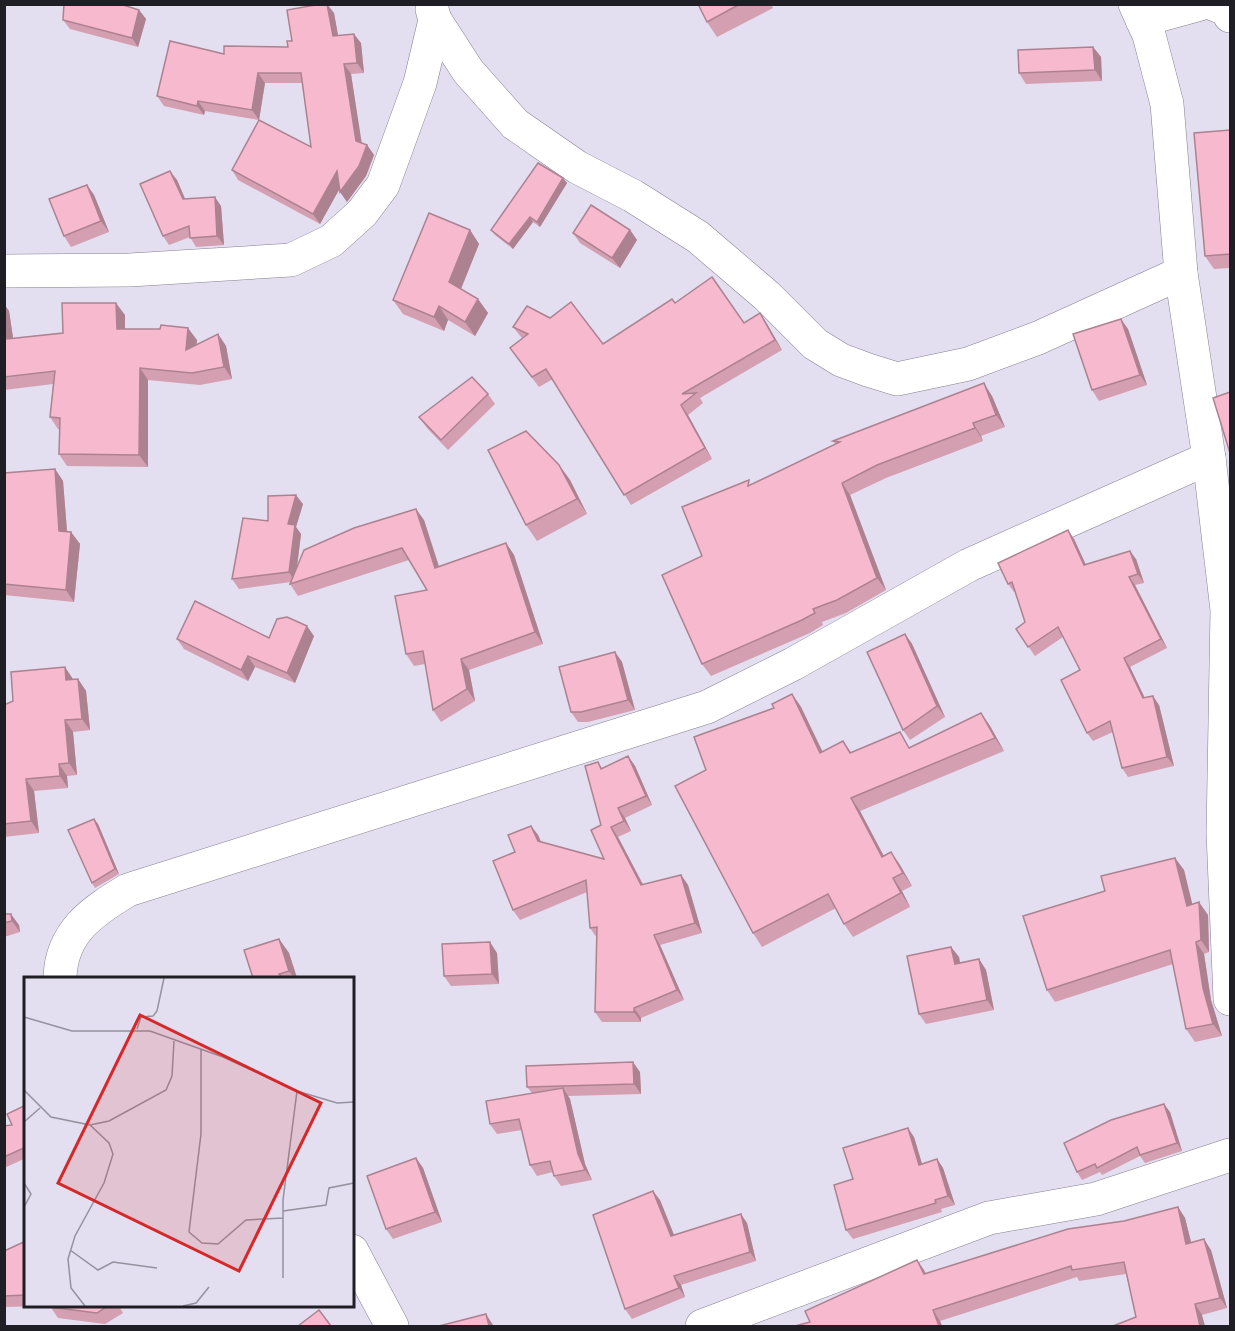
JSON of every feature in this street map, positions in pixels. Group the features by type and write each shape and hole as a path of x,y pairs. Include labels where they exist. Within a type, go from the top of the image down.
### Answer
{"street":[{"path":"1200,4 1139,12 1149,35 1167,104 1181,273 1209,458 1227,610 1223,833 1230,999"},
{"path":"1213,4 1228,10 1230,16"},
{"path":"433,12 468,71 515,124 577,167 633,196 698,237 767,296 815,344 841,360 868,370 897,379 968,364 1038,338 1181,273"},
{"path":"4,271 130,270 291,260 332,241 362,213 383,185 420,83 433,12"},
{"path":"60,977 70,941 90,914 128,890 707,707 793,664 969,565 1209,458"},
{"path":"702,1326 989,1218 1096,1199 1230,1155"},
{"path":"354,1255 392,1326"}],"building":[{"path":"64,4 120,4 139,10 132,38 63,20"},
{"path":"327,4 333,36 354,34 357,63 344,64 356,141 367,145 359,166 340,192 337,171 313,214 232,170 259,120 311,147 301,73 258,73 252,110 198,101 197,106 157,96 170,41 224,54 224,46 288,47 287,41 292,41 287,10"},
{"path":"698,4 740,4 707,22"},
{"path":"1093,47 1095,70 1019,73 1018,50"},
{"path":"1230,130 1230,254 1205,256 1194,133"},
{"path":"538,163 563,178 537,222 530,217 509,244 491,230"},
{"path":"170,171 183,199 215,197 217,236 190,238 189,226 163,236 140,184"},
{"path":"87,185 101,221 64,236 49,199"},
{"path":"591,205 630,230 612,258 573,233"},
{"path":"429,213 470,230 449,282 478,299 465,322 439,306 434,317 393,300"},
{"path":"712,277 744,323 760,313 775,340 682,394 696,393 681,405 705,448 624,495 546,369 532,377 510,348 528,334 513,327 527,306 550,318 571,302 603,344 672,299 675,303"},
{"path":"62,303 116,303 117,329 160,329 161,325 188,328 186,350 218,334 224,367 192,373 140,368 139,455 59,454 60,418 50,417 55,371 4,377 4,324 7,339 63,333"},
{"path":"1121,319 1140,375 1092,390 1073,334"},
{"path":"472,377 488,394 441,440 419,417"},
{"path":"984,383 996,415 973,423 975,428 877,465 842,483 877,578 837,600 813,609 815,613 802,620 702,664 662,575 702,556 682,507 749,480 748,486 840,442 833,441"},
{"path":"1230,392 1230,453 1213,398"},
{"path":"526,431 559,465 577,499 526,525 488,450"},
{"path":"55,469 59,531 71,532 66,590 4,584 4,473"},
{"path":"296,495 288,524 295,525 289,572 232,579 243,518 268,521 268,496"},
{"path":"416,509 435,568 506,543 535,632 461,659 467,689 433,710 423,651 406,654 395,596 427,590 402,548 290,584 304,550 354,528"},
{"path":"1068,530 1084,565 1130,551 1138,574 1129,577 1161,639 1124,658 1143,698 1153,696 1167,757 1122,768 1110,721 1087,733 1061,680 1080,670 1058,627 1028,647 1016,629 1025,622 1012,582 1008,584 998,563"},
{"path":"195,601 269,638 277,619 287,617 307,626 287,673 248,656 241,670 177,639"},
{"path":"905,634 937,706 903,730 867,652"},
{"path":"615,652 628,700 581,712 571,712 559,667"},
{"path":"65,667 66,680 78,679 82,719 65,720 69,763 59,764 60,776 26,779 31,821 4,824 4,705 13,701 11,672"},
{"path":"792,694 820,753 843,741 850,753 900,732 909,748 981,713 995,738 851,798 882,857 891,852 903,873 893,878 901,893 844,924 828,894 753,933 675,786 706,770 694,737 774,708 772,704"},
{"path":"628,756 646,796 618,808 624,821 611,827 641,885 681,875 695,923 654,935 677,990 634,1008 634,1012 595,1012 597,927 590,928 586,880 513,910 493,861 515,852 508,835 531,826 538,841 604,859 591,830 601,825 585,766 598,762 601,769"},
{"path":"94,819 115,869 92,883 68,830"},
{"path":"1175,858 1187,906 1199,902 1201,940 1196,942 1203,988 1213,1024 1186,1029 1170,950 1047,990 1023,916 1105,891 1101,876"},
{"path":"4,914 11,914 12,921 4,923"},
{"path":"279,939 289,971 279,974 282,977 253,977 244,950"},
{"path":"490,942 492,974 444,976 442,944"},
{"path":"951,947 955,964 979,959 987,1000 919,1014 907,956"},
{"path":"633,1062 634,1084 527,1087 526,1066"},
{"path":"563,1088 578,1154 585,1170 554,1176 550,1161 530,1165 519,1119 490,1124 486,1101"},
{"path":"1164,1104 1177,1143 1140,1155 1137,1147 1097,1168 1095,1164 1077,1172 1064,1143 1111,1120"},
{"path":"24,1106 24,1148 4,1157 4,1126 12,1125 7,1114"},
{"path":"908,1128 919,1165 937,1159 948,1196 935,1200 936,1203 846,1230 834,1185 853,1179 843,1148"},
{"path":"416,1158 435,1212 386,1229 367,1176"},
{"path":"653,1191 671,1236 741,1214 750,1252 674,1276 679,1288 625,1309 593,1215"},
{"path":"1178,1207 1186,1244 1204,1239 1220,1298 1195,1304 1200,1326 1113,1326 1136,1317 1124,1262 1072,1270 1071,1266 933,1310 939,1326 795,1326 810,1322 805,1311 917,1260 924,1274 1068,1229 1124,1221"},
{"path":"24,1242 24,1295 4,1296 4,1251"},
{"path":"50,1307 106,1307 97,1313"},
{"path":"319,1310 331,1326 298,1326"},
{"path":"486,1314 489,1326 439,1326"}]}
